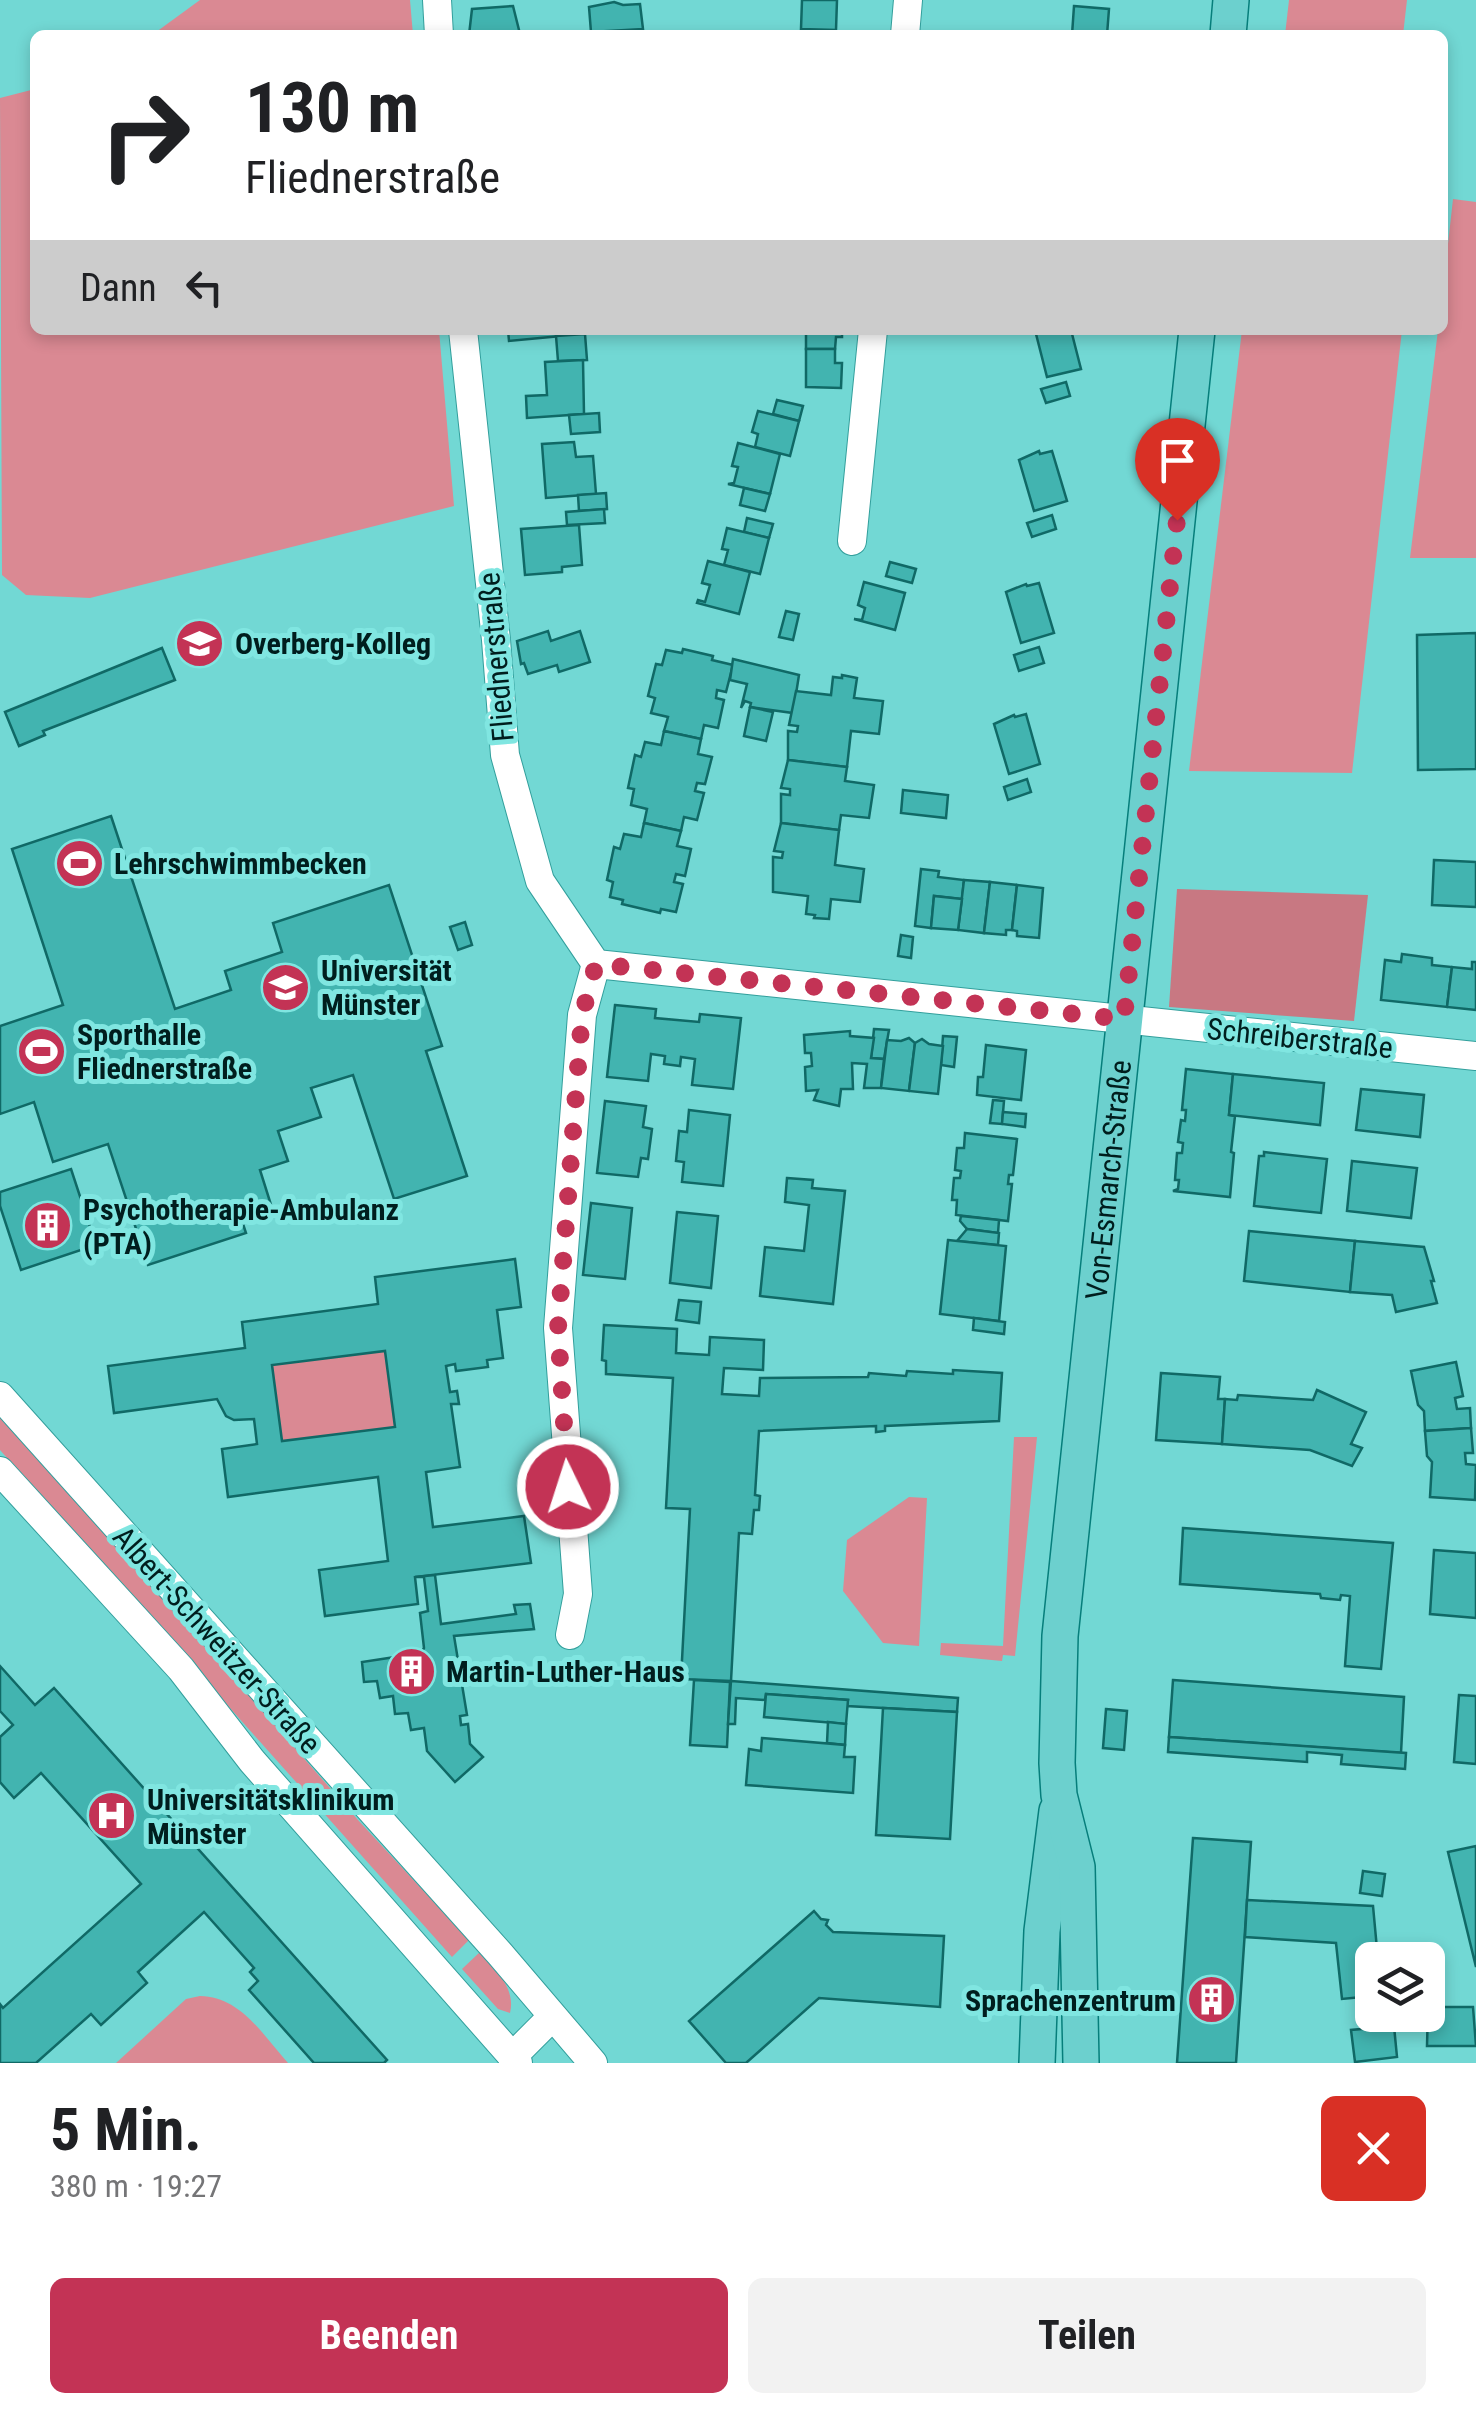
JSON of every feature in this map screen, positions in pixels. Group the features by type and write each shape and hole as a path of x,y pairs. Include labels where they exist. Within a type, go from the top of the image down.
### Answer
{"main road":[{"path":"1228,30 1231,0"},
{"name":"Von-Esmarch-Straße","path":"1037,2063 1042,1931 1059,1795 1060,1636 1196,335"},
{"name":"Von-Esmarch-Straße","path":"1059,1795 1077,1867 1082,2062"}],"street":[{"path":"437,0 440,30"},
{"path":"905,30 908,0"},
{"name":"Fliednerstraße","path":"464,335 505,756 540,881 596,964"},
{"path":"852,541 873,335"},
{"path":"570,1635 578,1594 558,1328 582,1015 596,964 1124,1019"},
{"name":"Schreiberstraße","path":"1124,1019 1476,1056"},
{"name":"Albert-Schweitzer-Straße","path":"0,1396 500,1954 592,2063"},
{"name":"Albert-Schweitzer-Straße","path":"0,1470 181,1669 252,1762 515,2060"},
{"path":"515,2060 552,2017"}],"shaded area":[{"path":"200,0 410,0 413,30 159,30"},
{"path":"1289,0 1407,0 1404,30 1286,30"},
{"path":"30,90 30,335 439,335 454,506 90,598 26,595 2,575 0,98"},
{"path":"1453,199 1476,202 1476,558 1410,558 1437,335 1448,335 1448,244"},
{"path":"1241,335 1401,335 1352,773 1189,771"},
{"path":"1177,889 1368,895 1354,1021 1169,1007"},
{"path":"385,1351 395,1427 282,1441 272,1365"},
{"path":"0,1412 358,1820 469,1940 452,1957 0,1450"},
{"path":"1014,1437 1037,1437 1015,1656 1003,1655 1002,1661 940,1655 941,1643 1003,1646"},
{"path":"909,1497 927,1498 919,1646 883,1643 843,1591 847,1540"},
{"path":"480,1952 507,1988 510,2013 498,2009 462,1969"},
{"path":"200,1996 239,2010 288,2063 116,2063 186,1999"}],"building":[{"path":"802,0 837,0 836,30 801,29"},
{"path":"614,2 640,4 643,29 591,30 589,7"},
{"path":"513,6 519,30 470,30 472,9"},
{"path":"1074,6 1109,9 1107,30 1072,30"},
{"path":"508,335 571,335 509,341"},
{"path":"585,335 587,360 558,361 556,336"},
{"path":"806,335 842,335 836,337 835,349 806,349"},
{"path":"1036,335 1072,335 1081,369 1047,377"},
{"path":"806,349 835,349 835,363 842,363 841,388 806,387"},
{"path":"583,360 584,414 527,418 526,396 547,395 545,362"},
{"path":"1066,382 1070,396 1046,403 1041,389"},
{"path":"777,400 803,406 799,421 773,414"},
{"path":"758,411 799,421 790,456 755,447 758,434 752,432"},
{"path":"599,413 600,432 571,434 569,415"},
{"path":"574,442 576,457 593,456 596,494 546,498 542,444"},
{"path":"738,443 780,454 770,494 728,484 734,483 738,467 732,466"},
{"path":"1039,451 1052,451 1067,501 1034,511 1019,460"},
{"path":"744,488 770,494 765,511 740,505"},
{"path":"606,493 607,509 579,511 578,495"},
{"path":"604,509 605,523 567,525 566,512"},
{"path":"1052,515 1056,529 1032,537 1027,523"},
{"path":"747,518 773,524 769,538 744,532"},
{"path":"579,525 582,565 562,567 562,572 525,575 521,529"},
{"path":"727,528 769,538 760,574 724,565 728,550 722,549"},
{"path":"708,561 750,572 739,614 697,603 705,602 710,585 702,583"},
{"path":"890,562 916,569 912,583 886,576"},
{"path":"864,582 905,593 895,630 854,619 862,620 865,608 858,605"},
{"path":"1039,583 1054,633 1021,643 1006,592"},
{"path":"786,611 799,614 793,640 779,637"},
{"path":"548,631 551,641 580,631 590,662 559,672 557,665 528,674 524,663 521,664 517,641"},
{"path":"1476,633 1476,769 1418,770 1417,635"},
{"path":"1039,647 1044,663 1019,671 1014,655"},
{"path":"162,648 175,680 43,731 45,735 19,746 5,712"},
{"path":"683,649 733,665 726,692 717,690 716,698 724,700 718,728 704,725 701,739 664,731 668,717 651,713 655,698 648,696 656,664 662,665 666,650 682,653"},
{"path":"733,659 799,675 793,713 750,707 751,703 745,701 741,708 747,684 730,680"},
{"path":"833,677 857,678 854,698 883,701 879,734 851,731 847,767 788,760 788,731 797,732 798,726 789,725 796,691 831,695"},
{"path":"750,707 773,712 766,741 744,736"},
{"path":"1026,714 1040,764 1009,774 994,724"},
{"path":"664,731 701,739 698,754 712,757 705,784 697,783 695,791 704,793 697,820 684,817 681,831 644,823 647,809 631,805 634,789 628,788 635,755 641,757 645,742 661,745"},
{"path":"788,760 847,767 845,781 874,785 869,818 841,815 839,830 781,823 781,794 790,795 790,789 781,788"},
{"path":"1027,779 1031,792 1008,800 1004,787"},
{"path":"903,790 948,795 946,818 901,813"},
{"path":"111,816 175,1009 231,990 225,971 282,952 273,923 389,885 442,1046 426,1051 467,1176 394,1199 353,1075 311,1088 321,1117 278,1131 288,1161 260,1170 272,1208 241,1218 246,1233 148,1265 108,1144 53,1162 34,1102 0,1114 0,1026 63,1005 12,849"},
{"path":"644,823 681,831 677,846 691,849 685,876 676,874 674,882 683,884 676,912 661,909 660,913 622,904 623,900 610,897 613,882 607,880 614,847 620,849 624,834 641,837"},
{"path":"781,823 839,830 835,865 864,869 860,902 831,899 829,919 814,918 815,915 806,914 808,896 773,892 773,857 782,858 783,852 774,851"},
{"path":"1434,860 1476,862 1476,907 1432,905"},
{"path":"921,869 939,871 938,877 964,880 962,899 934,896 931,928 915,926"},
{"path":"964,880 990,882 984,933 958,930"},
{"path":"990,882 1017,885 1012,930 1006,930 1006,935 984,933"},
{"path":"1017,885 1043,888 1039,938 1017,936 1017,931 1012,930"},
{"path":"934,896 962,899 958,930 931,928"},
{"path":"465,922 472,945 458,950 450,927"},
{"path":"901,935 913,937 911,958 898,956"},
{"path":"1402,954 1432,958 1432,965 1452,967 1447,1007 1381,1000 1385,960 1401,962"},
{"path":"1472,962 1476,962 1476,1010 1447,1007 1452,967 1472,969"},
{"path":"615,1005 656,1009 655,1018 699,1022 700,1014 741,1018 733,1089 692,1085 695,1059 681,1057 680,1066 664,1064 665,1056 651,1054 648,1081 607,1077"},
{"path":"874,1029 889,1030 884,1059 871,1058"},
{"path":"850,1031 850,1036 874,1038 871,1058 884,1059 881,1088 864,1088 867,1064 852,1063 853,1089 841,1089 839,1106 814,1100 818,1090 806,1091 805,1067 812,1066 811,1053 805,1053 804,1035"},
{"path":"943,1036 957,1037 954,1067 941,1065"},
{"path":"909,1038 915,1043 909,1091 881,1088 887,1040"},
{"path":"922,1039 943,1046 938,1094 909,1091 915,1043"},
{"path":"986,1045 1026,1050 1021,1100 977,1095"},
{"path":"1186,1069 1233,1074 1229,1115 1235,1116 1230,1197 1173,1191 1178,1189 1179,1180 1175,1180 1177,1153 1182,1153 1183,1143 1178,1142 1181,1120 1185,1121 1186,1110 1182,1110"},
{"path":"1233,1074 1324,1083 1320,1125 1229,1115"},
{"path":"1361,1089 1424,1095 1420,1137 1356,1130"},
{"path":"993,1100 1004,1101 1002,1124 990,1123"},
{"path":"605,1101 646,1106 643,1127 652,1129 648,1159 641,1158 638,1177 597,1173"},
{"path":"689,1110 730,1115 723,1186 682,1182 684,1162 676,1161 679,1131 687,1132"},
{"path":"1003,1112 1026,1114 1025,1127 1002,1124"},
{"path":"965,1133 1017,1139 1013,1175 1009,1175 1008,1184 1012,1184 1008,1221 956,1215 957,1200 952,1200 954,1178 960,1178 961,1171 955,1170 957,1148 964,1148"},
{"path":"1264,1152 1327,1159 1321,1213 1254,1206 1259,1156 1264,1156"},
{"path":"1352,1161 1417,1168 1411,1218 1347,1211"},
{"name":"Psychotherapie-Ambulanz (PTA)","path":"71,1169 96,1245 21,1270 0,1206 0,1192"},
{"path":"787,1178 813,1180 812,1188 845,1191 833,1304 760,1296 765,1247 804,1251 809,1205 785,1202"},
{"path":"591,1203 632,1208 625,1279 583,1275"},
{"path":"677,1212 718,1216 711,1288 670,1283"},
{"path":"961,1216 999,1220 998,1233 967,1229 960,1221"},
{"path":"967,1229 999,1233 998,1245 957,1241"},
{"path":"1249,1231 1355,1241 1350,1292 1244,1281"},
{"path":"948,1240 1006,1246 999,1321 940,1314"},
{"path":"1355,1241 1424,1247 1437,1303 1396,1312 1392,1295 1350,1292"},
{"path":"515,1259 521,1307 497,1310 503,1358 487,1360 488,1367 456,1371 455,1364 446,1366 450,1392 457,1391 459,1404 451,1404 460,1467 426,1472 433,1527 524,1516 531,1563 415,1577 418,1604 325,1616 319,1570 388,1561 378,1477 228,1497 222,1449 257,1444 254,1419 234,1420 226,1416 217,1399 114,1413 108,1366 245,1348 242,1322 378,1304 375,1277","holes":["385,1351 395,1427 282,1441 272,1365"]},
{"path":"679,1300 701,1302 699,1323 676,1320"},
{"path":"974,1318 1005,1322 1004,1334 973,1330"},
{"path":"604,1325 677,1329 676,1353 709,1355 710,1337 764,1340 763,1370 724,1368 722,1394 759,1396 760,1378 868,1377 869,1373 906,1376 907,1371 953,1374 953,1370 1002,1373 999,1421 885,1426 885,1431 876,1432 876,1426 759,1431 755,1495 760,1496 759,1510 754,1510 752,1534 739,1533 731,1681 681,1679 690,1509 666,1508 673,1378 606,1374 606,1361 602,1360"},
{"path":"1456,1362 1463,1396 1455,1398 1457,1409 1470,1408 1471,1428 1425,1431 1424,1411 1418,1405 1411,1371"},
{"path":"1161,1373 1220,1377 1218,1399 1225,1399 1222,1444 1156,1440"},
{"path":"1317,1390 1366,1412 1351,1444 1362,1448 1352,1466 1310,1450 1222,1444 1225,1399 1237,1400 1238,1395 1313,1400"},
{"path":"1471,1428 1473,1453 1465,1453 1466,1464 1476,1465 1475,1500 1430,1497 1432,1462 1427,1456 1425,1431"},
{"path":"1183,1528 1393,1543 1381,1669 1345,1666 1350,1596 1341,1595 1340,1600 1321,1598 1320,1594 1180,1584"},
{"path":"1434,1550 1476,1553 1476,1618 1430,1614"},
{"name":"Martin-Luther-Haus","path":"435,1575 441,1624 516,1614 514,1605 530,1604 534,1629 454,1636 467,1715 460,1716 461,1725 468,1724 470,1744 483,1757 455,1782 427,1751 424,1728 411,1730 408,1713 395,1714 393,1696 380,1698 377,1681 364,1682 362,1662 421,1653 424,1648 420,1613 428,1611 424,1577 415,1577"},
{"path":"0,1666 35,1705 54,1688 387,2060 384,2063 314,2063 249,1990 258,1981 250,1972 254,1968 204,1912 138,1972 147,1983 101,2025 91,2014 36,2063 0,2063 0,2004 3,2008 141,1884 41,1773 14,1798 0,1782 0,1737 13,1725 0,1711"},
{"path":"694,1680 730,1682 727,1747 690,1745"},
{"path":"1173,1680 1404,1697 1401,1753 1169,1737"},
{"path":"731,1681 958,1698 957,1712 847,1706 848,1700 766,1694 765,1700 736,1698 735,1724 728,1724"},
{"path":"766,1694 848,1700 846,1724 764,1717"},
{"path":"1459,1695 1476,1696 1476,1764 1454,1762"},
{"path":"883,1708 957,1712 950,1839 876,1835"},
{"path":"1106,1709 1127,1711 1124,1750 1103,1748"},
{"path":"828,1722 846,1724 845,1745 827,1743"},
{"path":"1169,1737 1406,1753 1405,1769 1341,1764 1342,1755 1307,1752 1307,1762 1168,1752"},
{"path":"762,1738 845,1745 844,1757 855,1757 853,1793 746,1785 749,1749 761,1751"},
{"name":"Sprachenzentrum","path":"1193,1838 1251,1842 1236,2063 1177,2063"},
{"path":"1476,1846 1476,1967 1448,1852"},
{"path":"1363,1871 1385,1874 1382,1896 1360,1893"},
{"path":"1247,1900 1373,1906 1376,1942 1355,1942 1355,1998 1342,1999 1336,1943 1245,1937"},
{"path":"814,1911 828,1920 826,1925 833,1932 944,1936 940,2007 819,1998 746,2063 726,2063 689,2021"},
{"path":"1445,2007 1473,2007 1476,2046 1427,2046 1427,2032 1445,2032"},
{"path":"1351,2030 1395,2032 1397,2057 1355,2062"}],"place":[{"name":"Overberg-Kolleg","path":"200,643"},
{"name":"Lehrschwimmbecken","path":"79,863"},
{"name":"Universität Münster","path":"286,987"},
{"name":"Sporthalle Fliednerstraße","path":"42,1051"},
{"name":"Psychotherapie-Ambulanz (PTA)","path":"48,1226"},
{"name":"Martin-Luther-Haus","path":"411,1671"},
{"name":"Universitätsklinikum Münster","path":"112,1816"},
{"name":"Sprachenzentrum","path":"1211,2000"}],"route":[{"path":"568,1487 558,1328 582,1015 596,964 1124,1019 1177,520"}]}
